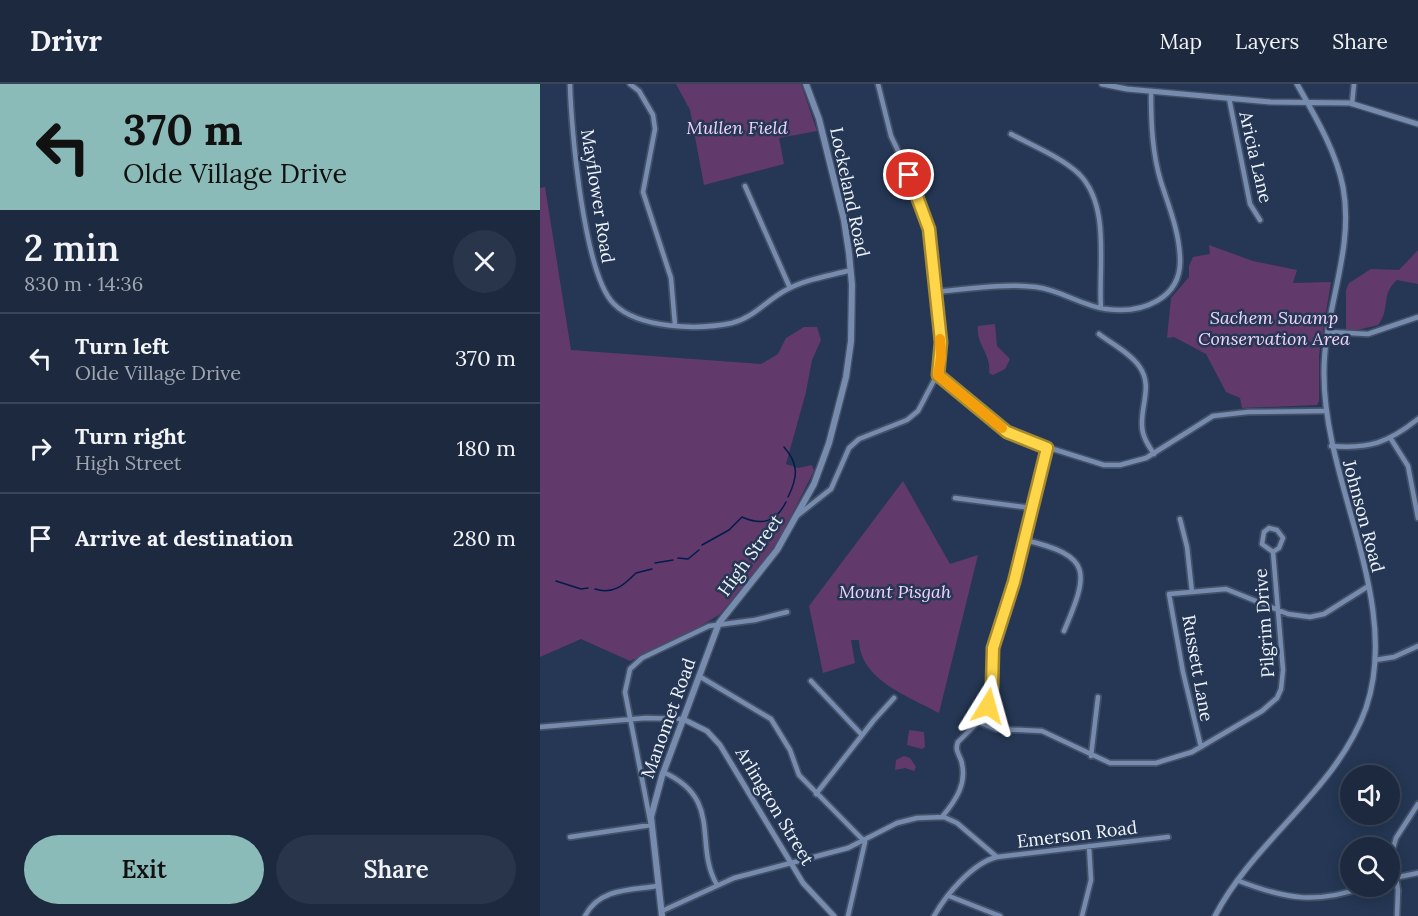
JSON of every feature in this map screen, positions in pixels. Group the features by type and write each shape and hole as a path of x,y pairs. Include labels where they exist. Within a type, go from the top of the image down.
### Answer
{"main road":[{"name":"Lockeland Road","path":"798,515 824,459 846,377 852,341 850,270 844,220 819,119 806,84"},
{"name":"High Street","path":"719,623 760,573 798,515"},
{"name":"Manomet Road","path":"651,825 654,800 663,772 719,623"},
{"name":"High Street","path":"651,825 662,914"}],"street":[{"name":"Mayflower Road","path":"570,84 584,206 601,285 613,303 636,319 661,325 718,325 739,321 790,288 850,270"},
{"path":"630,84 639,91 653,114 655,129 643,192 671,278 675,325"},
{"name":"High Street","path":"798,515 831,489 849,448 859,439 907,420 918,411 938,375 941,350 929,229 924,211 891,136 878,84"},
{"path":"1102,84 1229,98 1352,104 1418,124"},
{"name":"Johnson Road","path":"1215,916 1239,881 1346,748 1366,708 1375,660 1374,627 1367,587 1355,530 1330,446 1326,411 1324,375 1328,332 1345,245 1347,223 1343,188 1336,162 1297,84"},
{"path":"1352,104 1354,84"},
{"path":"936,292 1007,286 1038,287 1101,308 1121,310 1152,304 1162,299 1174,286 1180,270 1177,235 1161,182 1154,148 1151,91"},
{"name":"Aricia Lane","path":"1229,98 1250,204 1260,219"},
{"path":"1011,134 1078,174 1088,187 1097,208 1101,308"},
{"path":"745,186 790,288"},
{"path":"1328,332 1368,334 1418,317"},
{"path":"1099,334 1136,362 1144,374 1147,389 1142,425 1145,440 1154,454"},
{"path":"938,375 1007,432 1047,448 1104,465 1132,463 1154,454 1199,423 1214,416 1248,412 1326,411"},
{"path":"1330,446 1360,447 1391,439 1418,419"},
{"path":"1391,439 1408,466 1418,518"},
{"path":"662,914 717,885 752,872 792,864 864,842 897,824 917,818 942,817 960,792 962,784 962,766 956,747 958,742 978,722 990,700 993,648 1025,540 1047,448"},
{"path":"955,498 1032,508"},
{"path":"1180,519 1187,547 1192,592 1226,589 1278,610 1303,617 1324,614 1367,587"},
{"name":"Pilgrim Drive","path":"978,722 996,729 1042,731 1091,756 1116,764 1156,763 1178,758 1201,747 1262,711 1277,698 1283,681 1278,610 1272,552 1262,544 1262,536 1269,528 1277,530 1283,538 1279,548 1272,552"},
{"path":"1025,540 1060,549 1074,560 1080,569 1081,588 1064,631"},
{"name":"Russett Lane","path":"1192,592 1169,594 1183,672 1201,747"},
{"path":"719,623 755,620 787,612"},
{"name":"High Street","path":"651,825 625,686 630,669 642,658 719,623"},
{"path":"1375,660 1394,657 1418,646"},
{"path":"699,676 771,719 790,750 799,775 864,842"},
{"path":"811,681 862,735"},
{"path":"1091,756 1098,697"},
{"path":"816,794 894,698"},
{"name":"Arlington Street","path":"540,727 632,719 683,719 707,731 720,745 792,864 815,898 832,916"},
{"path":"663,772 683,783 694,795 703,815 709,859 717,885"},
{"path":"1398,837 1418,804"},
{"name":"Emerson Road","path":"942,817 969,831 998,857 1168,837"},
{"path":"570,837 651,825"},
{"path":"848,916 864,842"},
{"path":"1082,916 1091,880 1089,846"},
{"path":"934,916 964,879 986,862 998,857"},
{"path":"1400,876 1418,873"},
{"path":"1239,881 1276,894 1306,900 1340,896"},
{"path":"585,916 593,903 606,895 658,886"},
{"path":"949,896 1000,916"},
{"path":"1397,897 1397,916"}],"green space":[{"name":"Mullen Field","path":"676,84 801,84 817,131 779,138 784,164 704,185 690,110"},
{"path":"545,187 571,350 761,364 778,354 786,338 804,327 817,327 821,340 812,360 806,392 786,464 798,468 812,465 814,471 782,534 766,558 720,614 688,634 630,661 581,639 540,657 540,188"},
{"name":"Sachem Swamp Conservation Area","path":"1209,245 1253,261 1297,270 1293,283 1331,282 1319,355 1319,401 1317,405 1242,408 1240,398 1226,392 1206,354 1174,337 1167,338 1171,298 1189,277 1189,266 1193,257 1210,254"},
{"path":"1418,250 1418,284 1397,280 1389,291 1384,313 1378,325 1353,331 1346,329 1346,290 1349,283 1371,269 1399,270"},
{"path":"995,324 997,346 1010,359 1005,369 993,375 989,373 988,360 979,338 978,326"},
{"name":"Mount Pisgah","path":"903,481 950,564 978,555 939,713 900,693 877,676 861,654 859,640 851,640 855,663 823,673 809,606"},
{"path":"909,730 924,732 925,747 922,749 907,745"},
{"path":"904,756 910,758 916,767 914,771 905,768 895,770 896,760"}],"waterway":[{"path":"784,447 792,459 795,471 794,483 788,497"},
{"path":"702,545 729,530 742,517 756,521 773,518 786,502"},
{"path":"678,558 688,559 699,550"},
{"path":"655,563 673,560"},
{"path":"595,589 608,591 623,584 636,573 652,569"},
{"path":"556,581 581,589 588,588"}],"slow traffic":[{"path":"940,339 941,357 938,375 1002,428"}],"route":[{"path":"909,175 917,191 929,229 941,342 938,375 1007,432 1029,443 1047,448 1014,582 993,648 992,693 988,706"}]}
